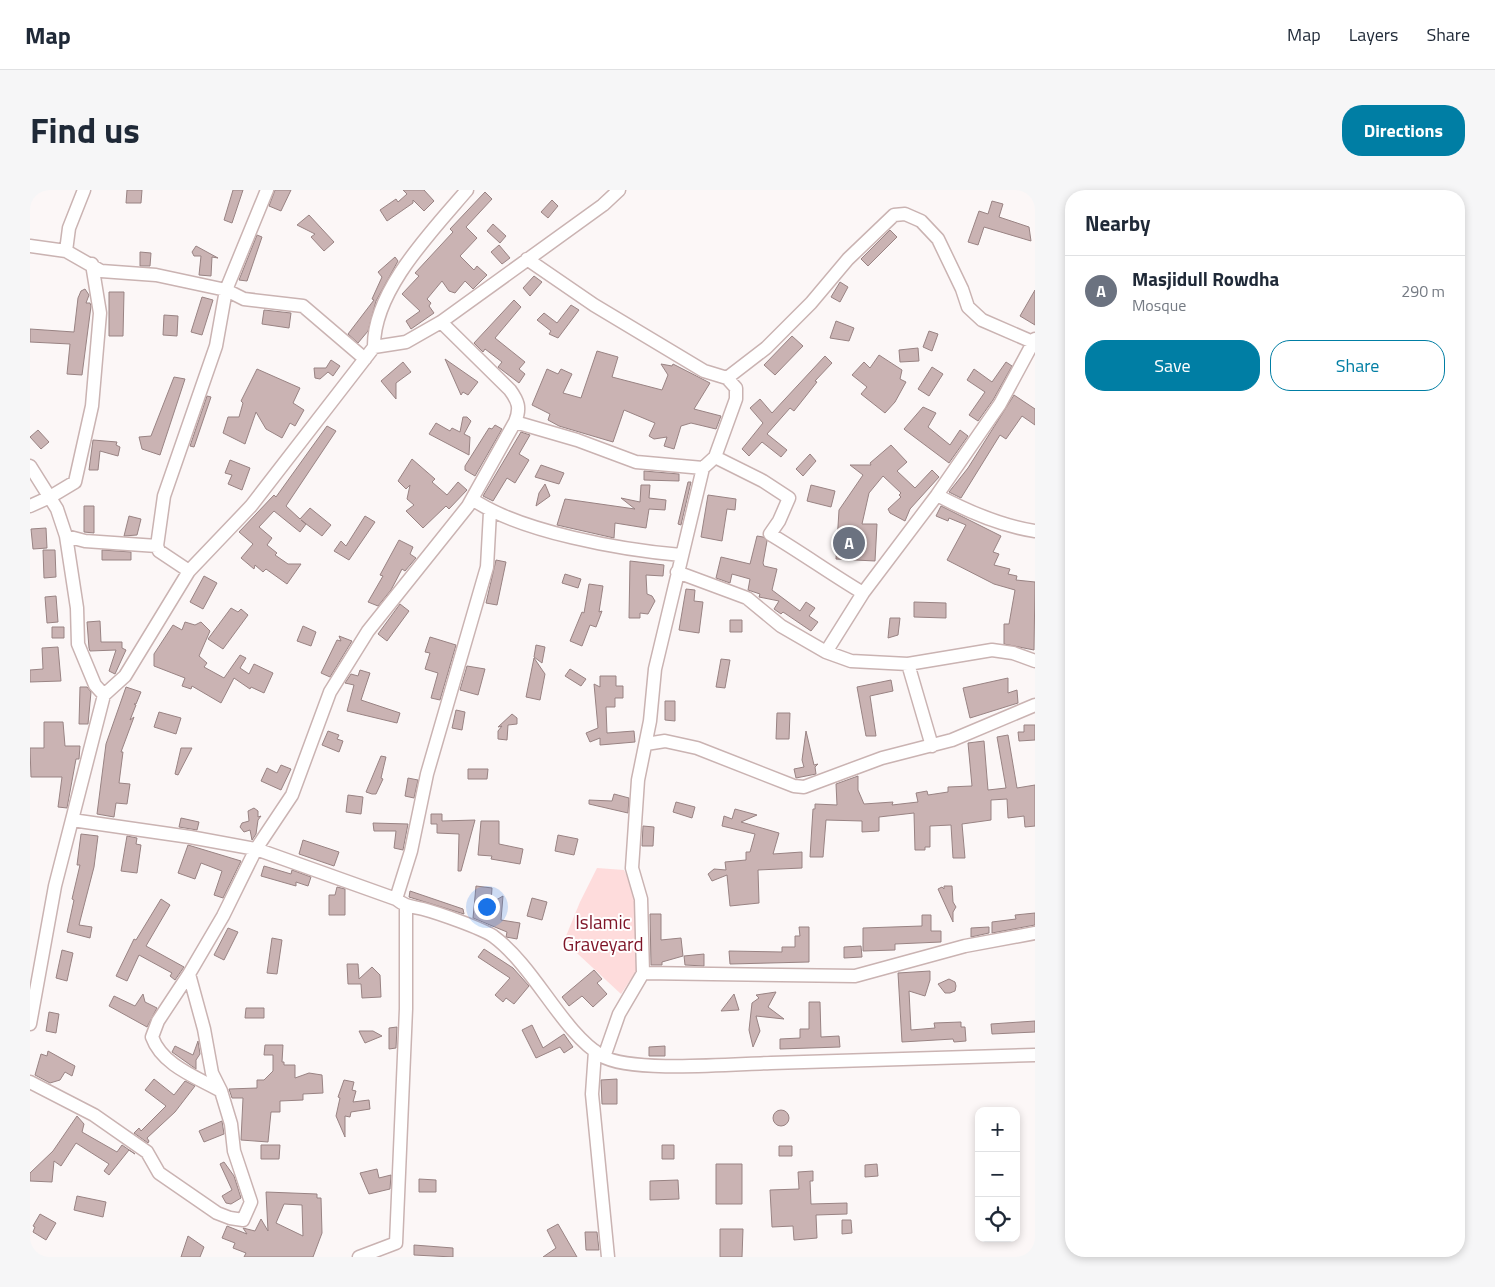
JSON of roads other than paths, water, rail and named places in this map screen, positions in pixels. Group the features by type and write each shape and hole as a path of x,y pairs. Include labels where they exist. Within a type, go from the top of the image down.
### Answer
{"street":[{"path":"66,251 69,228 84,190"},
{"path":"189,572 158,551 157,546 164,496 216,346 226,290 267,190"},
{"path":"30,1024 56,886 104,695 125,676 189,572 251,506 280,465 374,347 374,332 388,295 401,273 467,190"},
{"path":"374,347 406,342 441,322 603,205 619,190"},
{"path":"727,378 766,348 811,303 848,259 894,215 905,214 921,221 938,239 962,289 968,307 982,320 1034,341 1000,404 937,495 862,593 826,652"},
{"path":"30,246 66,251 92,264 101,271 156,275 226,290 244,299 303,306 365,359"},
{"path":"527,259 594,305 704,372 727,378 736,388 736,399 715,457 704,468 696,503 680,555 655,669 646,744 638,780 632,868 641,899 643,972 619,1014 600,1054 592,1094 608,1257"},
{"path":"30,506 50,498 75,482 92,406 100,313 92,264"},
{"path":"221,1091 166,1059 157,1050 152,1037 158,1021 189,974 223,916 256,850 292,795 330,692 368,631 472,499 519,413 518,402 514,396 441,322"},
{"path":"515,422 577,440 636,462 704,468"},
{"path":"715,457 763,481 789,498 779,521 770,534 814,560 832,575 862,593"},
{"path":"30,466 57,509 66,536 77,608 78,644 95,685 104,695"},
{"path":"937,495 958,506 1013,527 1035,531"},
{"path":"472,499 490,512 535,527 614,546 680,555"},
{"path":"396,899 411,851 427,774 487,567 490,512"},
{"path":"66,536 85,541 157,546"},
{"path":"677,572 747,598 781,626 826,652 851,661 908,664 992,650 1013,653 1035,661"},
{"path":"908,664 932,746"},
{"path":"646,744 665,741 697,748 785,782 804,787 882,758 932,746 1035,705"},
{"path":"72,820 181,835 256,850 396,899 406,907 422,909 490,934 509,949 575,1031 600,1054 624,1063 708,1065 1035,1055"},
{"path":"359,1257 396,1242 406,1009 406,907"},
{"path":"643,972 855,976 965,946 1035,933"},
{"path":"30,1082 94,1114 147,1152 158,1173 217,1213 243,1220 251,1202 234,1151 231,1124 221,1091 212,1073 204,1029 189,974"}],"place":[{"name":"Masjidull Rowdha","path":"849,543"}],"park label":[{"name":"Islamic Graveyard","path":"603,933"}]}
